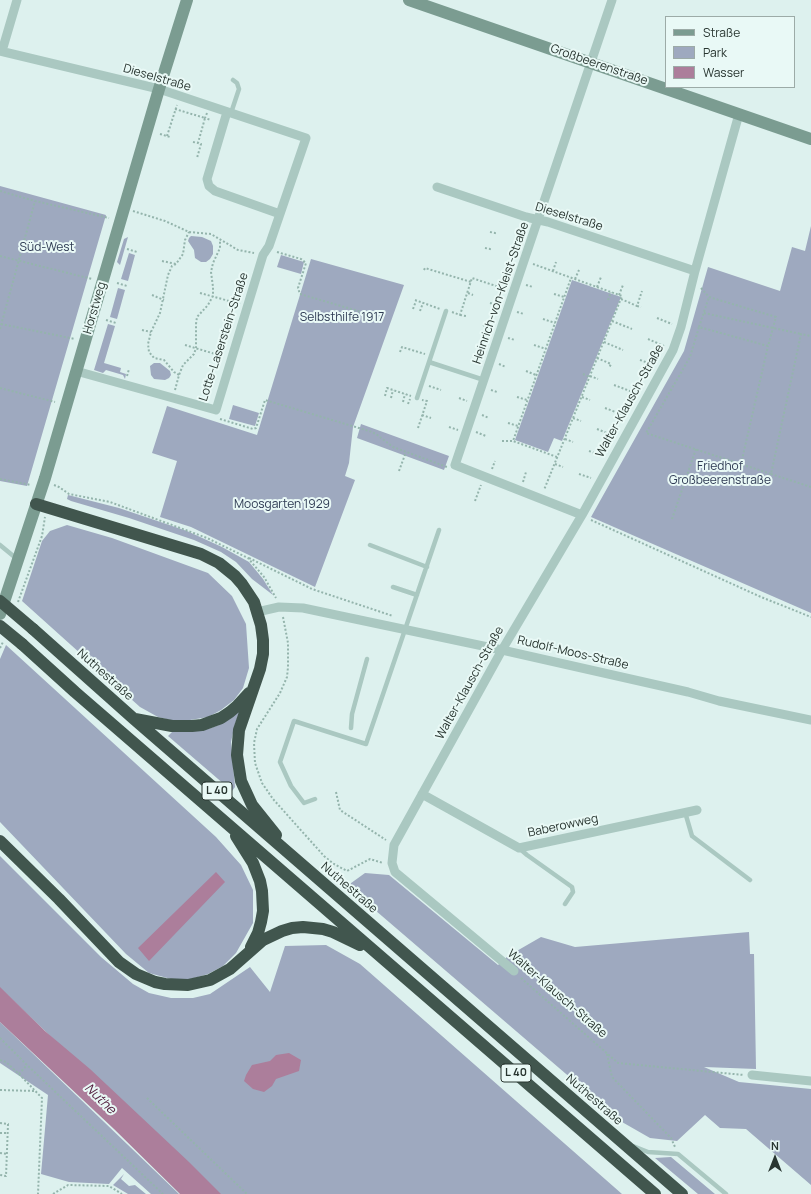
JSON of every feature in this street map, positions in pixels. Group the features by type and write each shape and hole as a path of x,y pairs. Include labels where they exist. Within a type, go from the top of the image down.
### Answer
{"highway":[{"path":"36,504 210,558 219,563 235,576 248,592 258,612 262,633 263,654 260,668 243,718 238,743 238,762 241,781 252,806 300,864"},
{"name":"Nuthestraße","path":"0,601 300,864 682,1194"},
{"name":"L 40","path":"0,626 655,1194"},
{"path":"134,719 172,726 202,725 221,718 234,709 244,699 255,682"},
{"path":"230,826 253,863 262,891 263,906 261,922 253,944 247,953"},
{"path":"0,841 59,899 119,962 145,979 165,984 182,985 210,980 239,962 254,946 272,935 303,927 323,929 333,932 376,952"}],"street":[{"path":"1,51 17,0"},
{"name":"Horstweg","path":"0,614 36,504 159,89 187,0"},
{"name":"Großbeerenstraße","path":"409,0 811,139"},
{"name":"Heinrich-von-Kleist-Straße","path":"582,515 455,465 612,0"},
{"name":"Dieselstraße","path":"1,51 159,89 306,138"},
{"path":"229,113 207,179 209,186 215,191 280,214"},
{"name":"Walter-Klausch-Straße","path":"514,971 395,872 392,862 394,845 502,650 582,515 673,350 681,327 695,271 739,114"},
{"name":"Lotte-Laserstein-Straße","path":"76,371 216,410 265,252 280,214 306,138"},
{"name":"Dieselstraße","path":"437,187 695,271"},
{"name":"Rudolf-Moos-Straße","path":"258,612 280,607 303,608 406,625 502,650 682,691 719,701 746,705 811,720"},
{"name":"Baberowweg","path":"422,794 519,848 697,810"},
{"path":"752,1075 811,1081"}],"lane":[{"path":"229,113 239,89 237,83 233,80"},
{"path":"417,398 446,311"},
{"path":"429,362 484,380"},
{"path":"315,799 304,803 291,786 280,762 294,721 366,744 439,530"},
{"path":"0,545 18,560"},
{"path":"370,545 427,567"},
{"path":"393,587 417,595"},
{"path":"351,728 352,714 367,659"},
{"path":"685,812 692,836 750,880"},
{"path":"519,848 572,887 573,892 565,904"},
{"path":"618,1139 648,1152 678,1154 726,1194"}],"path":[{"path":"160,134 169,136 178,101"},
{"path":"175,109 211,120"},
{"path":"198,143 205,118"},
{"path":"193,142 201,144 198,158 196,158"},
{"path":"0,191 35,201 120,221"},
{"path":"0,329 35,201"},
{"path":"124,208 165,221 189,232 211,234 238,250 265,252 301,259 306,263 298,288 300,294 375,316"},
{"path":"179,375 174,372 164,360 154,358 149,352 148,344 151,332 164,300 164,287 168,275 172,266 176,264 183,254 185,240 189,232"},
{"path":"490,232 495,233 494,235"},
{"path":"173,399 179,375 183,366 194,354 196,348 197,317 208,305 213,296 211,272 213,263 220,248 220,240"},
{"path":"485,248 490,249 489,250"},
{"path":"127,249 137,252"},
{"path":"0,256 102,282"},
{"path":"162,261 176,264"},
{"path":"524,261 622,296 621,299 641,307"},
{"path":"553,271 556,262"},
{"path":"424,270 425,268 434,272 471,282"},
{"path":"575,279 579,270"},
{"path":"597,287 601,277"},
{"path":"460,315 472,278 495,285"},
{"path":"509,445 512,441 528,400 571,278"},
{"path":"117,283 127,286"},
{"path":"618,295 623,284"},
{"path":"692,285 702,288 709,297 776,317 740,464"},
{"path":"637,306 642,291"},
{"path":"608,300 611,292"},
{"path":"200,293 247,307"},
{"path":"468,293 473,295"},
{"path":"554,294 564,297"},
{"path":"152,295 164,300"},
{"path":"709,297 690,357 646,433 811,487"},
{"path":"541,499 621,299"},
{"path":"413,309 415,300 446,311 466,316"},
{"path":"420,311 423,303"},
{"path":"704,313 811,336"},
{"path":"544,318 555,323"},
{"path":"657,318 681,327"},
{"path":"106,320 116,323"},
{"path":"612,321 632,329"},
{"path":"1,324 75,340"},
{"path":"699,327 768,346"},
{"path":"142,330 151,332"},
{"path":"772,474 802,334"},
{"path":"648,339 673,350"},
{"path":"604,342 623,350"},
{"path":"185,345 231,359"},
{"path":"534,345 546,349"},
{"path":"400,352 402,347 431,356"},
{"path":"407,354 408,349"},
{"path":"597,358 611,364 609,368"},
{"path":"640,360 662,369"},
{"path":"526,371 536,375"},
{"path":"583,374 598,379"},
{"path":"422,383 441,390"},
{"path":"614,385 646,398"},
{"path":"0,388 55,402"},
{"path":"391,398 394,390"},
{"path":"403,402 405,394"},
{"path":"517,397 528,400"},
{"path":"582,397 590,400"},
{"path":"216,410 220,419 253,429 256,428 265,400 370,431 392,447 453,469"},
{"path":"605,408 634,420"},
{"path":"422,414 432,418"},
{"path":"573,418 581,421"},
{"path":"508,422 518,426"},
{"path":"597,429 623,440"},
{"path":"565,439 573,442"},
{"path":"502,441 512,441 558,457"},
{"path":"533,453 535,448"},
{"path":"672,519 696,449"},
{"path":"588,451 612,460"},
{"path":"399,471 406,452"},
{"path":"492,467 495,461"},
{"path":"555,464 563,467"},
{"path":"524,479 526,472"},
{"path":"579,474 600,482"},
{"path":"0,479 31,485"},
{"path":"55,486 69,494 110,502 207,538 312,589 406,625"},
{"path":"475,501 481,486"},
{"path":"582,515 592,521 761,597 811,617"},
{"path":"17,606 42,536"},
{"path":"248,558 267,582 280,607 288,642 287,677 280,693 257,729 254,743 255,763 262,783 272,799 324,856 334,864 347,871 370,859 385,863 392,862"},
{"path":"0,648 3,641"},
{"path":"336,792 340,810 394,845"},
{"name":"Walter-Klausch-Straße","path":"514,971 618,1063 752,1075"},
{"path":"0,1038 163,1194"},
{"path":"607,1054 612,1078 670,1138 678,1154"},
{"path":"0,1060 6,1062 42,1098 38,1194"},
{"path":"19,1074 27,1065"},
{"path":"0,1090 36,1091"},
{"path":"147,1098 246,1194"},
{"path":"0,1123 8,1124 6,1176 0,1175"},
{"path":"0,1133 8,1133"},
{"path":"0,1153 7,1154"},
{"path":"53,1194 68,1185 109,1186 122,1194"}],"green space":[{"name":"Süd-West","path":"0,186 106,215 27,486 0,481"},
{"name":"Friedhof Großbeerenstraße","path":"811,226 811,613 591,517 684,351 708,267 780,291 792,247 805,251"},
{"path":"191,236 202,237 211,241 213,246 213,254 206,262 201,262 195,258 194,250 188,241"},
{"path":"128,237 120,265 117,262 124,239"},
{"path":"129,253 135,255 128,281 121,279"},
{"path":"281,255 304,262 301,274 277,267"},
{"path":"311,259 404,285 353,427 349,463 345,476 355,480 315,587 191,527 160,517 177,461 152,453 167,406 257,435"},
{"path":"572,280 621,297 562,441 554,438 548,452 515,440"},
{"path":"118,288 125,290 117,319 110,317"},
{"path":"108,324 115,326 104,363 121,368 120,372 126,374 125,379 123,375 106,370 103,373 94,370"},
{"path":"154,363 160,363 170,371 171,375 169,378 165,380 154,379 151,375 150,366"},
{"path":"233,405 259,413 255,426 229,419"},
{"path":"361,424 449,456 444,470 357,438"},
{"path":"68,495 119,508 187,531 222,547 249,562 263,579 273,595 252,579 236,562 221,552 194,540 129,518 71,501 67,499"},
{"path":"67,525 112,538 208,573 232,596 246,624 249,668 243,688 234,700 221,710 208,717 174,721 158,717 140,707 22,601 42,541 50,531"},
{"path":"6,645 216,837 241,865 253,890 253,923 236,953 223,966 208,974 191,979 171,979 149,973 126,954 0,822 0,659"},
{"path":"243,703 235,724 231,742 235,787 232,791 168,736 173,731 187,732 208,729 219,725"},
{"path":"0,856 101,957 133,984 149,993 171,998 193,998 210,994 250,967 270,992 285,946 326,945 360,964 622,1194 216,1194 0,988"},
{"path":"365,873 389,875 498,965 508,956 541,937 575,947 749,932 750,954 754,954 756,1069 704,1067 739,1082 811,1089 811,1185 746,1129 720,1128 705,1115 677,1141 650,1138 622,1122 347,886"},
{"path":"0,1022 179,1194 151,1194 122,1168 109,1184 69,1182 41,1174 48,1095 0,1063"},
{"path":"671,1157 715,1194 698,1194 655,1158"},
{"path":"124,1174 121,1179 129,1186 135,1185 146,1194 128,1194 113,1185"}],"water":[{"path":"216,872 225,882 149,961 138,948"},
{"name":"Nuthe","path":"0,987 45,1031 90,1069 221,1194 180,1194 114,1129 0,1022"},
{"path":"289,1053 301,1060 299,1071 276,1079 272,1086 264,1092 253,1089 244,1081 252,1065 270,1061 276,1055"}],"park label":[{"name":"Selbsthilfe 1917","path":"342,318"},
{"name":"Moosgarten 1929","path":"282,505"}]}
